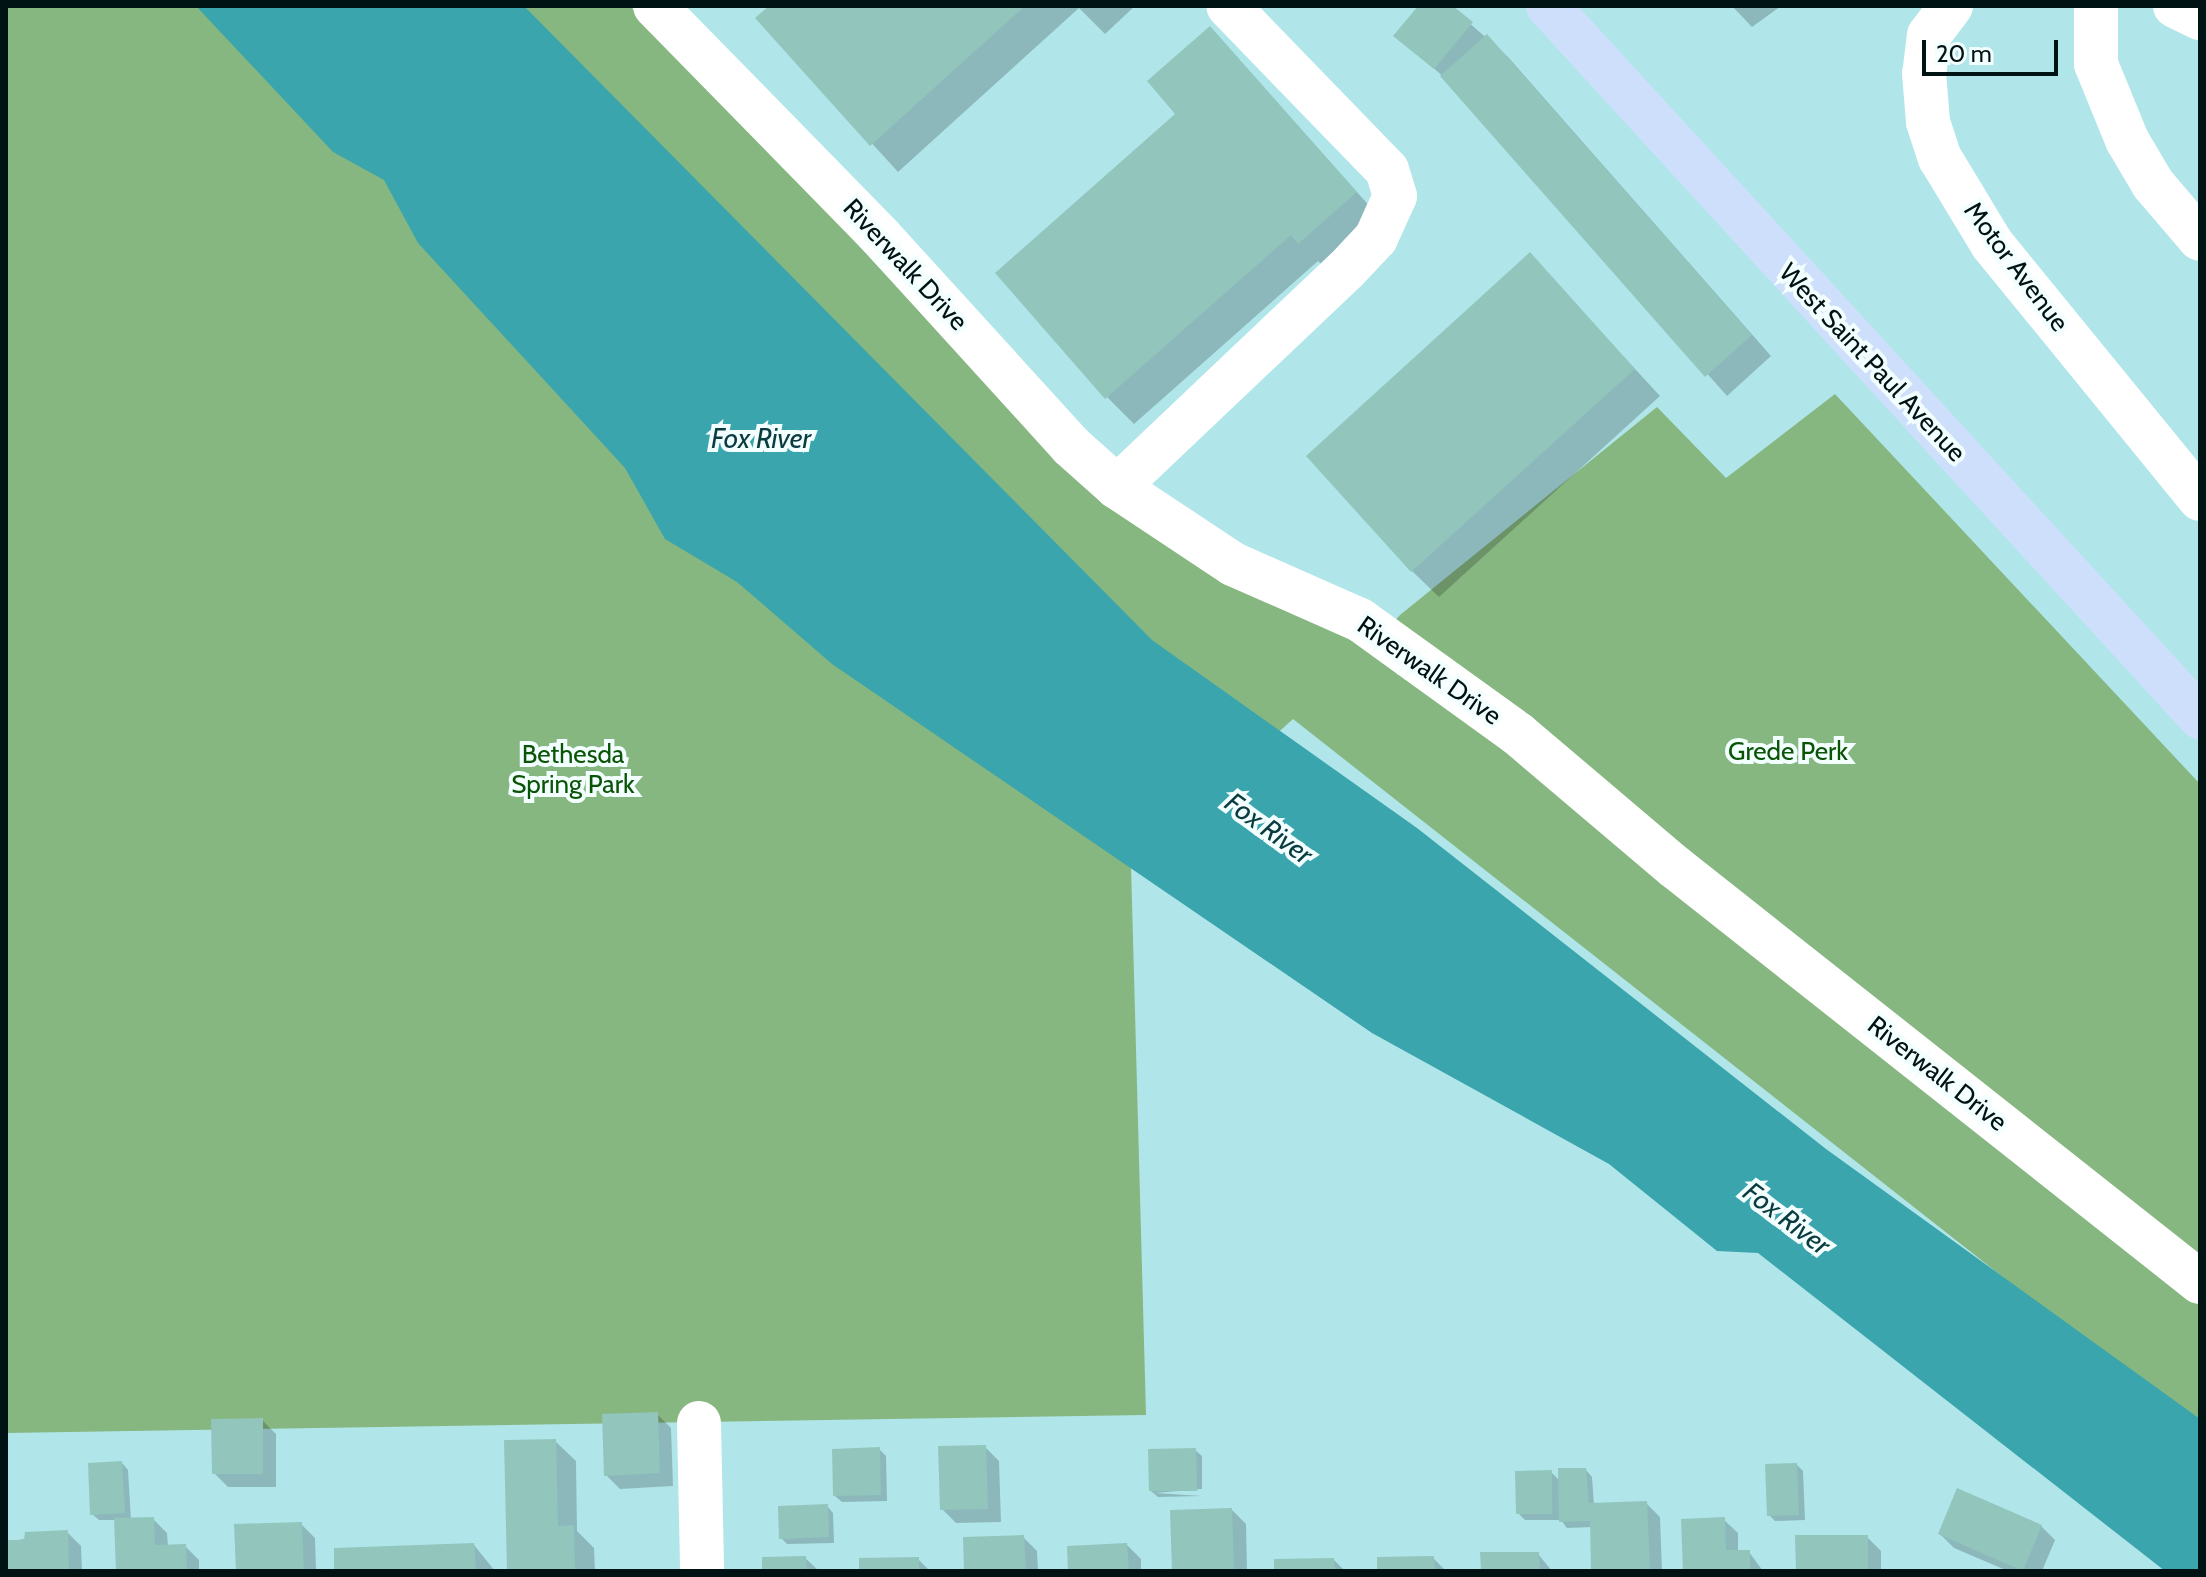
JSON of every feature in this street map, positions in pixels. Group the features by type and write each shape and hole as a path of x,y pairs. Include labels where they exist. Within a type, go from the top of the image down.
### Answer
{"main road":[{"name":"West Saint Paul Avenue","path":"1548,6 2200,717"}],"street":[{"path":"1117,487 1356,259 1376,238 1395,196 1387,170 1228,6"},
{"name":"Motor Avenue","path":"1951,6 1929,35 1924,73 1928,122 1940,158 1992,244 2200,499"},
{"path":"2096,6 2096,64 2127,140 2153,184 2200,239"},
{"path":"2175,6 2200,18"},
{"name":"Riverwalk Drive","path":"668,10 1071,446 1117,487 1233,564 1360,620 1518,734 1675,867 2200,1282"},
{"path":"699,1423 702,1571"}],"green space":[{"name":"Bethesda Spring Park","path":"6,6 629,6 646,18 1014,412 1373,645 1400,615 1657,407 1726,478 1835,394 2200,784 2200,1432 1293,719 1131,865 1146,1415 6,1433"}],"water":[{"name":"Fox River","path":"196,6 524,6 1152,640 1417,828 1826,1149 2200,1419 2200,1571 2165,1571 1758,1253 1717,1251 1609,1164 1372,1033 832,664 737,582 665,539 625,468 418,243 384,180 333,152"}],"building":[{"path":"769,6 1025,6 870,146 755,18"},
{"path":"1418,6 1453,6 1473,22 1434,69 1393,36"},
{"path":"1210,26 1357,192 1298,244 1291,235 1105,399 995,273 1175,114 1147,81"},
{"path":"1487,34 1752,335 1705,377 1440,76"},
{"path":"1530,252 1635,369 1411,572 1306,456"},
{"path":"658,1412 660,1473 604,1476 602,1414"},
{"path":"263,1418 263,1474 212,1474 211,1419"},
{"path":"556,1439 558,1526 574,1525 575,1571 507,1571 504,1440"},
{"path":"986,1445 988,1509 940,1510 938,1446"},
{"path":"880,1447 881,1495 833,1496 832,1449"},
{"path":"1196,1448 1197,1491 1149,1491 1148,1449"},
{"path":"122,1461 125,1513 90,1515 88,1463"},
{"path":"1797,1463 1799,1515 1767,1516 1765,1464"},
{"path":"1558,1468 1586,1468 1589,1503 1647,1501 1650,1571 1591,1571 1590,1521 1559,1522"},
{"path":"1552,1470 1552,1514 1516,1514 1515,1471"},
{"path":"1957,1488 2042,1525 2023,1571 1938,1534"},
{"path":"828,1504 829,1537 779,1539 778,1506"},
{"path":"1232,1508 1234,1571 1172,1571 1170,1510"},
{"path":"154,1517 155,1545 186,1544 187,1571 116,1571 114,1518"},
{"path":"1725,1517 1726,1550 1750,1550 1750,1571 1683,1571 1681,1519"},
{"path":"302,1522 304,1571 236,1571 234,1524"},
{"path":"68,1530 69,1571 6,1571 6,1540 24,1540 25,1532"},
{"path":"1024,1535 1026,1571 964,1571 963,1537"},
{"path":"1795,1535 1868,1535 1868,1571 1796,1571"},
{"path":"474,1543 476,1571 334,1571 334,1548"},
{"path":"1127,1543 1129,1571 1068,1571 1067,1546"},
{"path":"1480,1552 1539,1552 1540,1571 1481,1571"},
{"path":"806,1556 807,1571 762,1571 762,1557"},
{"path":"1434,1556 1435,1571 1377,1571 1377,1557"},
{"path":"919,1557 919,1571 859,1571 859,1558"},
{"path":"1334,1558 1335,1571 1274,1571 1274,1559"}],"park label":[{"name":"Grede Perk","path":"1788,752"}]}
